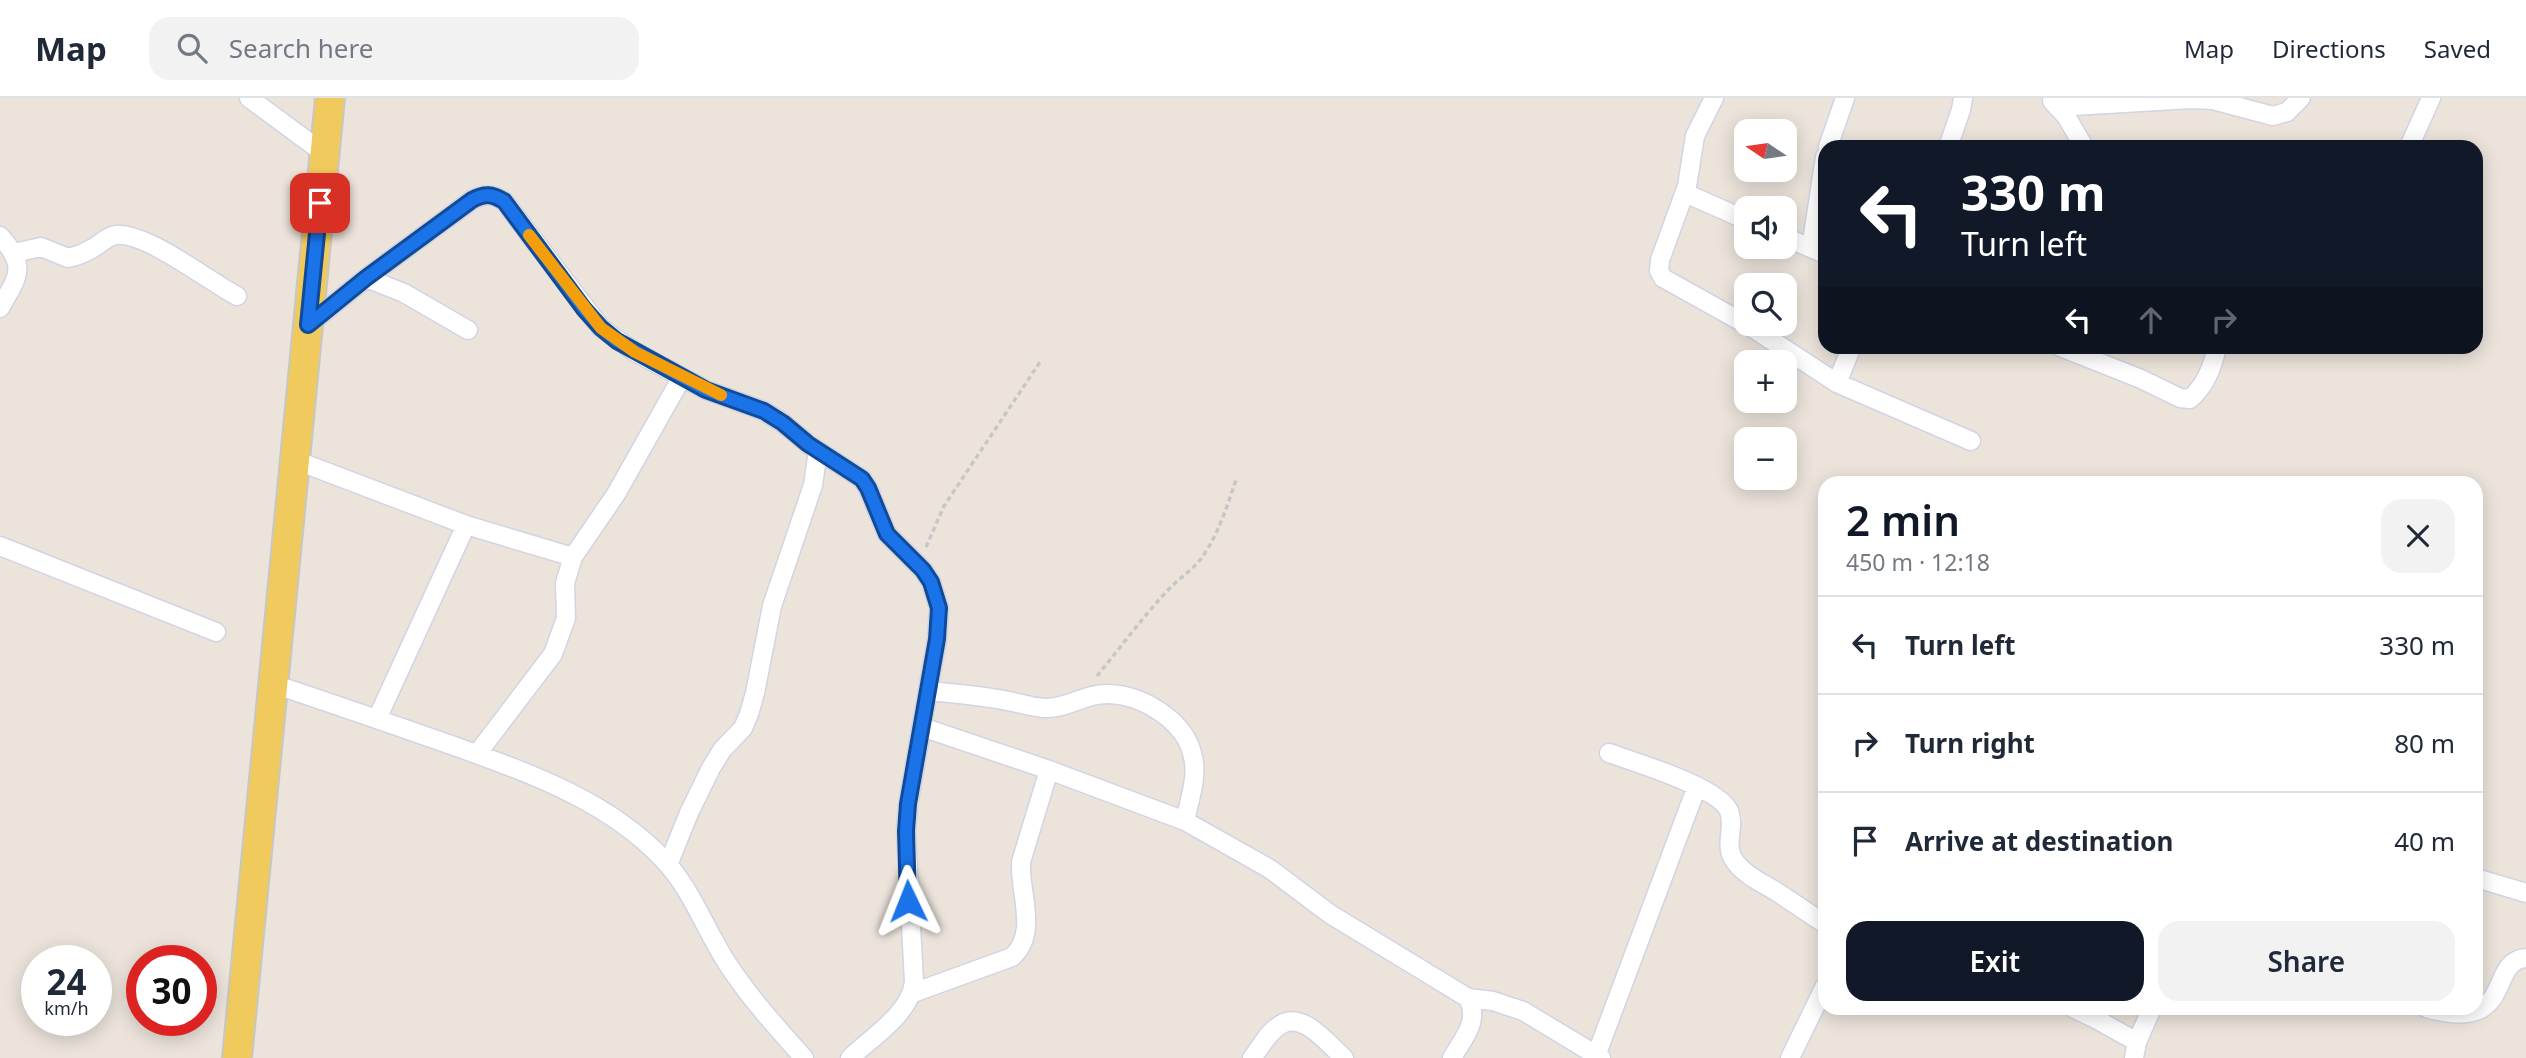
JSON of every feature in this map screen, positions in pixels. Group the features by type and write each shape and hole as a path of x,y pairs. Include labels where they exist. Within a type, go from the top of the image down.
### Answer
{"main road":[{"path":"237,1058 330,98"}],"street":[{"path":"248,98 325,153"},
{"path":"1714,98 1695,136 1685,193 1660,260 1659,271 1663,278 1760,333 1837,383 1971,441"},
{"path":"1830,140 1845,98"},
{"path":"1950,140 1963,98"},
{"path":"2053,102 2213,100 2273,116 2287,112 2301,98"},
{"path":"2412,140 2431,98"},
{"path":"2053,102 2080,140"},
{"path":"1685,193 1734,215"},
{"path":"308,325 366,278 472,200 483,195 494,195 504,201 601,328 635,352 706,390 764,411 862,479 887,534 923,570 931,582 939,608 935,652 908,804 906,831 913,993 898,1014 850,1058"},
{"path":"14,253 41,247 68,258 91,250 118,234 159,248 237,296"},
{"path":"0,236 14,253 18,264 17,274 0,309"},
{"path":"1797,242 1818,251"},
{"path":"366,278 404,293 468,330"},
{"path":"1837,383 1849,354"},
{"path":"2078,354 2180,398 2190,399 2200,390 2215,354"},
{"path":"477,754 553,654 566,618 565,583 573,557 616,494 682,377"},
{"path":"668,865 711,768 722,750 743,728 750,714 772,606 813,485 818,451"},
{"path":"295,460 466,525 573,557"},
{"path":"377,719 466,525"},
{"path":"0,546 216,632"},
{"path":"273,684 477,754 590,803 629,830 668,865 732,970 766,1016 804,1058"},
{"path":"928,691 996,698 1048,708 1093,696 1117,695 1152,708 1171,719 1189,744 1194,759 1185,821"},
{"path":"922,727 1049,770 1185,821 1270,869 1330,914 1468,998 1493,1001 1522,1011 1593,1056 1697,786"},
{"path":"1609,752 1716,796 1727,807 1731,819 1728,843 1735,863 1759,882 1818,920"},
{"path":"913,993 1012,957 1020,950 1025,939 1026,922 1020,877 1021,862 1049,770"},
{"path":"2483,879 2526,893"},
{"path":"2483,1008 2496,997 2508,966 2516,959 2526,958"},
{"path":"1452,1058 1472,1021 1474,1008 1468,998"},
{"path":"1790,1058 1818,1000"},
{"path":"2089,1015 2135,1050 2149,1015"},
{"path":"1252,1058 1270,1034 1281,1024 1290,1021 1301,1023 1313,1030 1344,1058"}],"path":[{"path":"923,570 928,539 944,506 1040,362"},
{"path":"1076,702 1156,603 1172,585 1195,567 1206,553 1237,477"}],"slow traffic":[{"path":"529,235 601,328 635,352 706,390 721,395"}],"route":[{"path":"320,203 308,325 366,278 472,200 483,195 494,195 504,201 584,309 617,341 706,390 764,411 862,479 887,534 923,570 931,582 939,608 933,665 908,804 908,901"}]}
